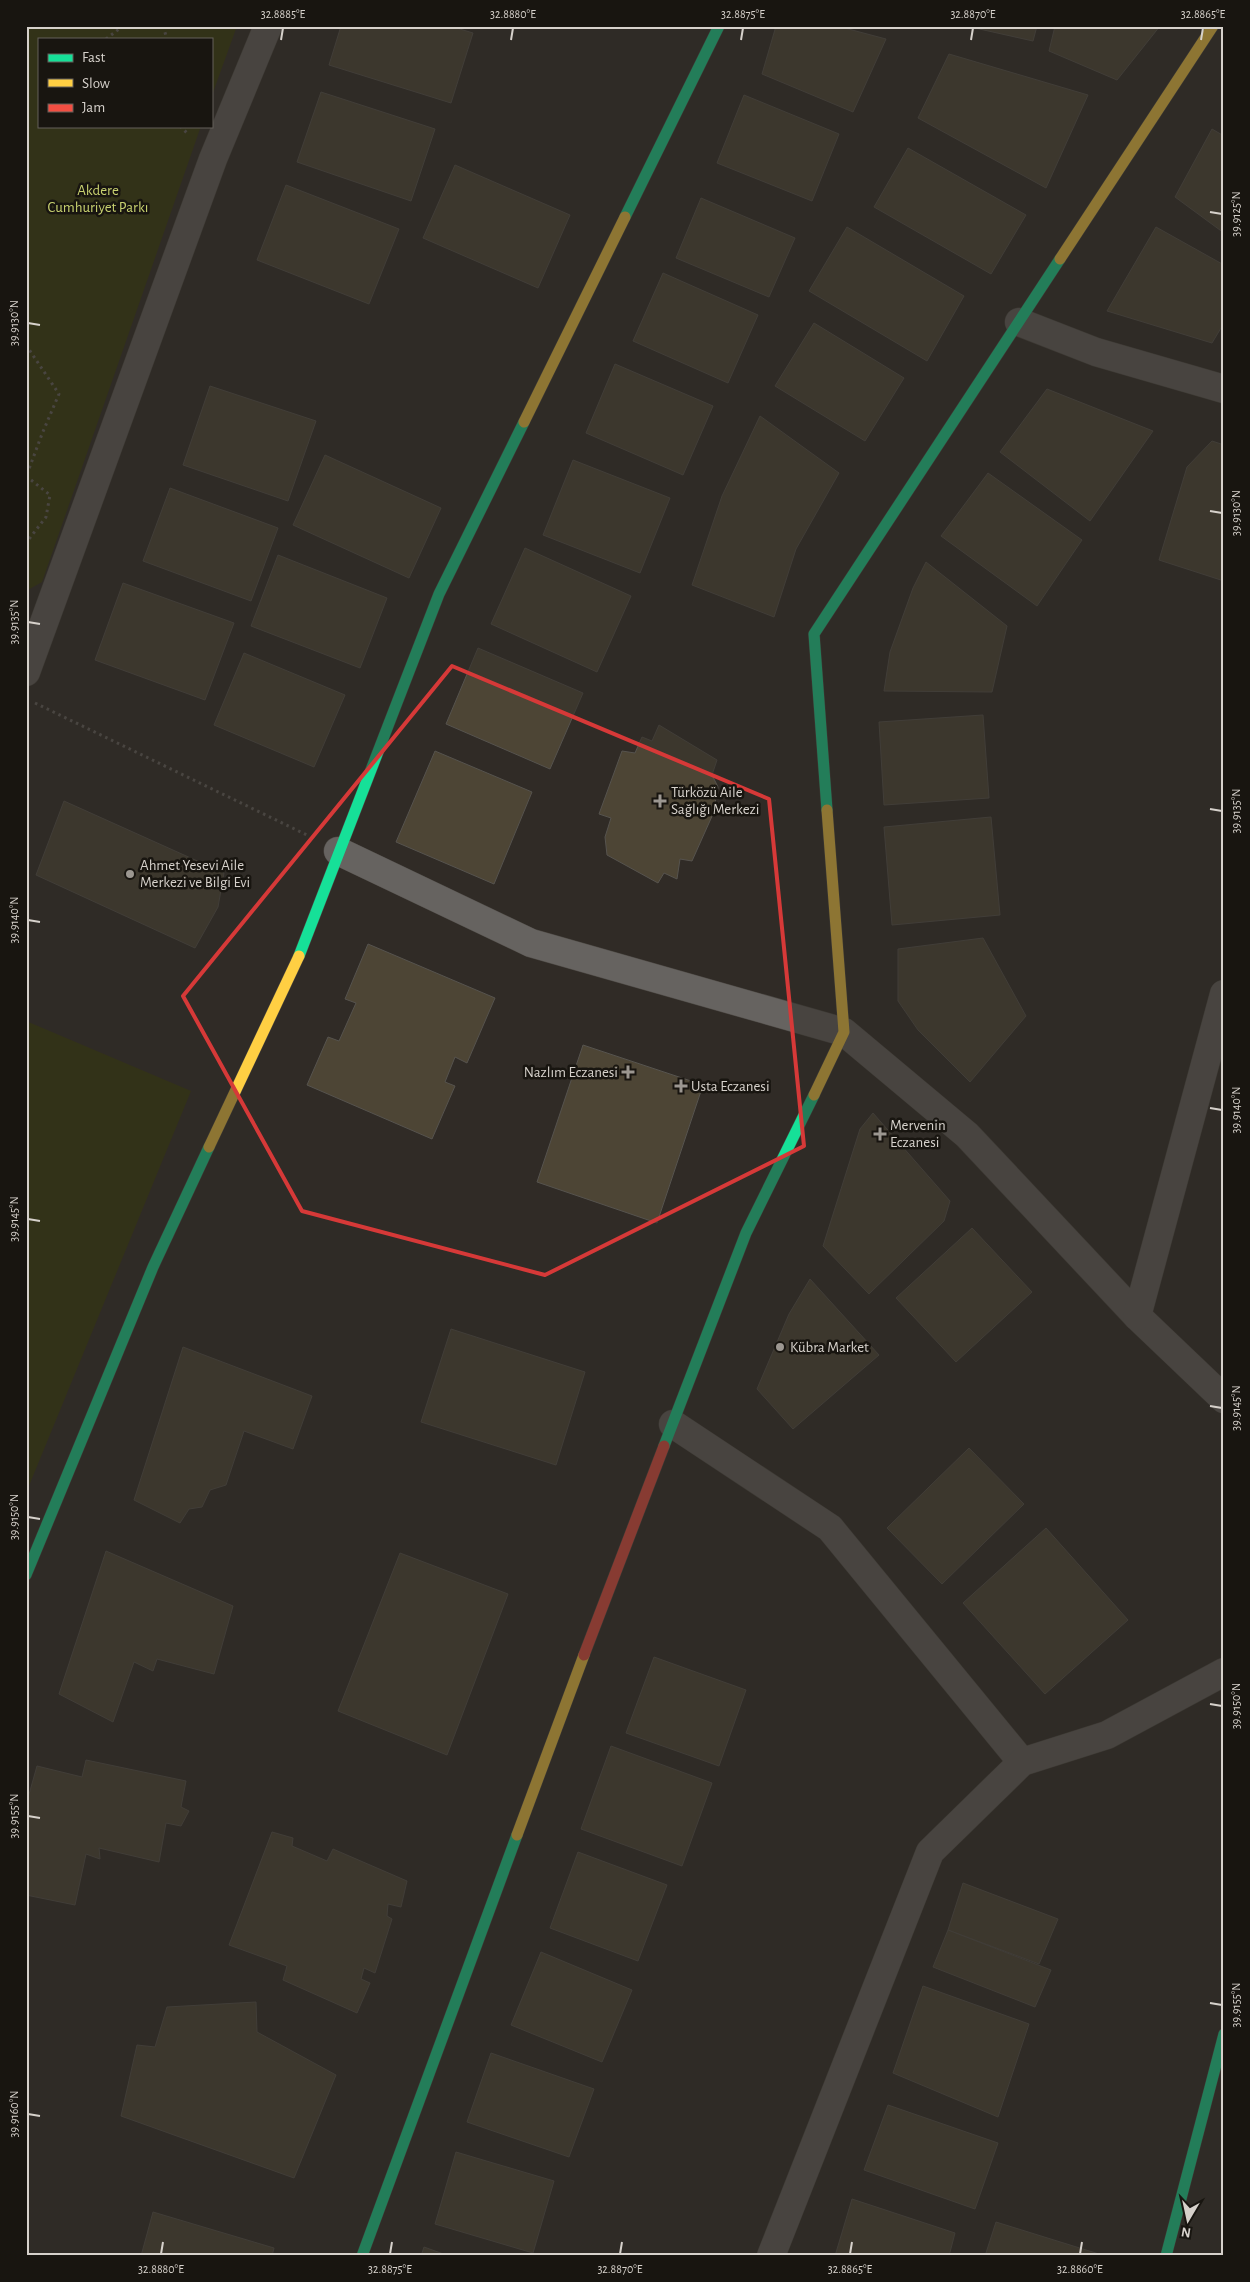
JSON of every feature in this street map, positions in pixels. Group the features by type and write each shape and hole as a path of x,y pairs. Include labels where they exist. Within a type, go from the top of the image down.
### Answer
{"street":[{"path":"26,672 214,159 268,26"},
{"path":"26,1575 153,1267 303,947 338,851 439,594 719,26"},
{"path":"362,2256 576,1675 746,1233 844,1032 814,634 1213,26"},
{"path":"1019,322 1096,352 1224,389"},
{"path":"338,851 531,943 844,1032 967,1135 1137,1316 1224,1399"},
{"path":"1137,1316 1224,994"},
{"path":"673,1424 830,1528 1022,1762"},
{"path":"771,2256 930,1852 1022,1762 1107,1735 1224,1672"},
{"path":"1166,2256 1223,2036"}],"path":[{"path":"107,38 123,26"},
{"path":"163,26 167,38"},
{"path":"26,345 60,394 26,476 50,495 46,517 26,543"},
{"path":"26,699 338,851"}],"highlighted area":[{"path":"452,666 769,799 804,1146 545,1275 302,1211 183,996"}],"green space":[{"name":"Akdere Cumhuriyet Parkı","path":"26,26 237,26 212,95 212,38 38,38 38,128 200,128 42,582 26,591"},
{"path":"26,1021 191,1091 26,1493"}],"building":[{"path":"341,26 450,26 473,33 451,103 329,65"},
{"path":"776,26 837,26 886,39 853,112 762,74"},
{"path":"966,26 1037,26 1033,41"},
{"path":"1055,26 1160,26 1117,80 1049,51"},
{"path":"949,54 1088,95 1046,188 918,118"},
{"path":"321,92 435,129 411,201 297,162"},
{"path":"744,95 839,134 812,201 717,163"},
{"path":"1212,129 1224,136 1224,233 1175,197"},
{"path":"908,148 1026,215 991,274 874,207"},
{"path":"455,165 570,215 538,288 423,238"},
{"path":"286,185 399,229 369,304 257,260"},
{"path":"701,198 795,238 769,297 676,258"},
{"path":"847,227 964,296 927,361 809,291"},
{"path":"1156,227 1224,265 1224,323 1212,343 1107,311"},
{"path":"663,273 758,315 728,383 633,341"},
{"path":"814,323 904,378 865,441 775,386"},
{"path":"615,364 713,406 683,475 586,433"},
{"path":"210,386 316,421 288,501 183,465"},
{"path":"1047,389 1153,431 1090,521 1000,452"},
{"path":"760,416 839,473 796,549 774,617 692,585 722,496"},
{"path":"1212,441 1224,445 1224,581 1159,560 1187,467"},
{"path":"325,455 441,508 409,578 293,525"},
{"path":"573,460 670,498 640,573 543,535"},
{"path":"988,473 1082,540 1037,606 941,536"},
{"path":"170,488 278,528 251,601 143,561"},
{"path":"525,548 631,596 597,672 491,624"},
{"path":"278,555 387,598 360,668 251,626"},
{"path":"926,562 1007,626 992,692 884,691 890,652 913,588"},
{"path":"123,583 234,623 205,700 95,660"},
{"path":"478,648 583,693 550,769 446,724"},
{"path":"244,653 345,695 314,767 214,725"},
{"path":"983,715 989,798 884,805 879,722"},
{"name":"Türközü Aile Sağlığı Merkezi","path":"659,725 717,760 712,775 718,787 713,814 692,861 680,859 677,879 664,873 658,883 607,855 605,837 611,818 599,814 622,751 635,753 642,737 652,741"},
{"path":"435,751 532,792 494,884 396,842"},
{"name":"Ahmet Yesevi Aile Merkezi ve Bilgi Evi","path":"64,801 224,873 218,907 195,948 36,875"},
{"path":"991,817 1000,915 892,925 884,827"},
{"path":"983,938 1026,1016 970,1082 918,1030 898,1001 898,949"},
{"path":"368,944 495,998 467,1063 455,1057 445,1082 455,1086 432,1139 307,1085 328,1037 339,1041 356,1003 345,999"},
{"path":"583,1045 703,1085 657,1223 537,1182"},
{"path":"873,1113 950,1201 944,1221 869,1294 823,1246 860,1129"},
{"path":"972,1228 1032,1292 956,1362 896,1298"},
{"path":"810,1279 879,1355 793,1429 757,1389 789,1314"},
{"path":"451,1329 585,1372 556,1465 421,1422"},
{"path":"183,1347 312,1396 293,1449 244,1431 226,1485 210,1490 202,1507 189,1509 180,1523 134,1500"},
{"path":"969,1448 1024,1504 942,1584 887,1528"},
{"path":"1046,1528 1128,1620 1045,1694 963,1603"},
{"path":"106,1551 233,1606 214,1674 157,1659 153,1671 134,1662 113,1722 59,1694"},
{"path":"400,1553 508,1594 447,1755 338,1711"},
{"path":"654,1657 746,1690 719,1766 626,1733"},
{"path":"611,1746 712,1783 682,1866 581,1829"},
{"path":"86,1760 186,1781 181,1807 189,1811 181,1826 166,1823 159,1862 99,1848 100,1859 86,1854 75,1905 26,1895 26,1805 37,1766 82,1777"},
{"path":"272,1832 293,1838 292,1846 327,1861 333,1849 407,1881 401,1907 388,1904 387,1916 392,1919 375,1973 364,1968 361,1979 370,1983 357,2013 283,1980 287,1966 229,1945"},
{"path":"578,1852 667,1885 638,1961 550,1928"},
{"path":"963,1883 1058,1919 1039,1964 948,1930"},
{"path":"948,1930 1051,1970 1035,2007 933,1967"},
{"path":"541,1952 632,1990 602,2062 511,2025"},
{"path":"923,1986 1029,2024 998,2117 893,2073"},
{"path":"256,2002 257,2032 336,2075 294,2178 121,2116 137,2045 155,2047 167,2007"},
{"path":"491,2053 594,2089 569,2157 467,2122"},
{"path":"888,2105 998,2143 975,2209 864,2170"},
{"path":"456,2152 554,2181 533,2253 435,2224"},
{"path":"852,2199 955,2233 949,2256 835,2256"},
{"path":"153,2212 274,2248 272,2256 141,2256"},
{"path":"996,2222 1099,2254 1098,2256 985,2256"},
{"path":"424,2247 449,2256 421,2256"}],"traffic: fast":[{"path":"625,217 719,26"},
{"path":"827,810 814,634 1060,259"},
{"path":"299,956 439,594 524,422"},
{"path":"664,1446 746,1233 814,1095"},
{"path":"26,1575 153,1267 209,1147"},
{"path":"362,2256 517,1835"},
{"path":"1166,2256 1224,2034"}],"traffic: slow":[{"path":"1060,259 1213,26"},
{"path":"524,422 625,217"},
{"path":"814,1095 844,1032 827,810"},
{"path":"209,1147 299,956"},
{"path":"517,1835 584,1655"}],"traffic: jam":[{"path":"584,1655 664,1446"}],"place":[{"name":"Türközü Aile Sağlığı Merkezi","path":"660,801"},
{"name":"Ahmet Yesevi Aile Merkezi ve Bilgi Evi","path":"130,874"},
{"name":"Nazlım Eczanesi","path":"628,1072"},
{"name":"Usta Eczanesi","path":"681,1086"},
{"name":"Mervenin Eczanesi","path":"880,1134"},
{"name":"Kübra Market","path":"780,1347"}]}
